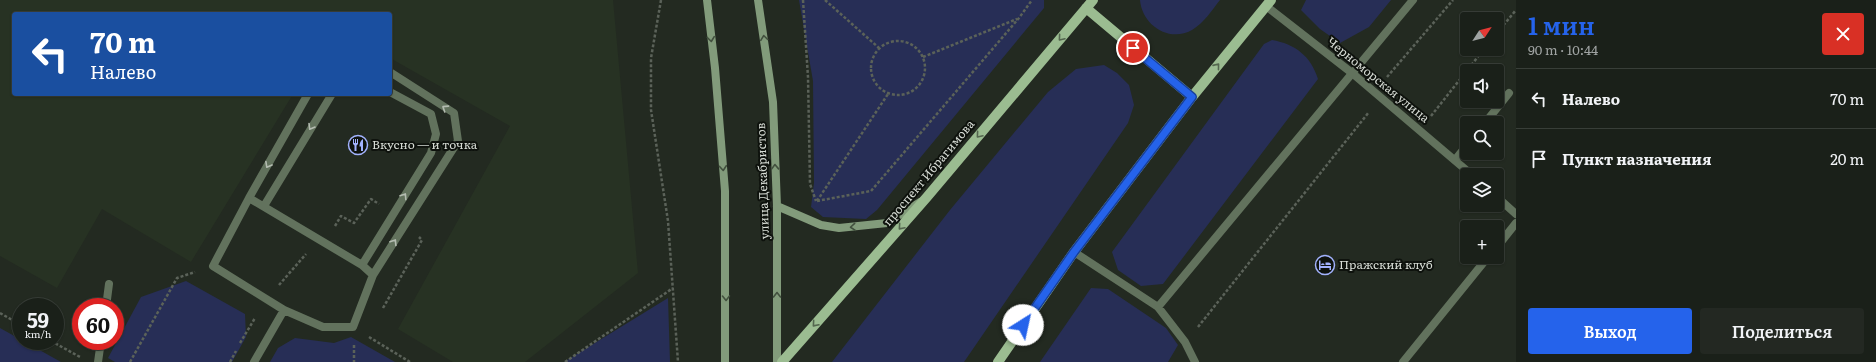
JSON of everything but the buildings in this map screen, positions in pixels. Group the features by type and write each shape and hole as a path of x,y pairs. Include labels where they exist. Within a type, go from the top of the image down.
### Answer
{"main road":[{"path":"707,0 715,68 725,191 725,362"},
{"name":"улица Декабристов","path":"758,0 773,102 777,206 777,362"},
{"name":"проспект Ибрагимова","path":"782,362 926,197 1093,0"},
{"path":"998,362 1074,252 1192,97 1269,3"},
{"path":"1086,8 1192,97"},
{"path":"777,206 821,225 839,228 887,223 926,197"}],"street":[{"path":"1158,307 1413,0"},
{"name":"Черноморская улица","path":"1269,3 1377,95 1420,129 1464,168"},
{"path":"307,96 249,198 213,266 284,310 323,327 353,327 373,275 458,141 454,113 392,73"},
{"path":"362,265 431,153 436,134 431,114 392,93"},
{"path":"1491,116 1509,93"},
{"path":"264,206 331,96"},
{"path":"1455,160 1460,154"},
{"path":"249,198 324,244 362,265 373,275"},
{"path":"1504,203 1516,214"},
{"path":"1504,238 1516,223"},
{"path":"1074,252 1158,307 1185,342 1194,362"},
{"path":"1403,362 1482,264"},
{"path":"107,298 109,284"},
{"path":"254,362 284,310"},
{"path":"98,362 100,350"}],"path":[{"path":"661,0 651,58 651,110 668,221 674,288 678,362"},
{"path":"803,0 808,77 810,184 817,201"},
{"path":"825,0 879,48"},
{"path":"812,200 817,201 871,191 1019,18 1032,0"},
{"path":"1185,342 1370,112 1385,80 1453,0"},
{"path":"1504,25 1516,10"},
{"path":"923,57 1019,18"},
{"path":"896,40 905,42 912,45 923,57 925,66 924,76 915,89 907,94 888,94 876,85 870,72 870,62 879,48 887,42 896,40"},
{"path":"1420,129 1478,56"},
{"path":"817,201 888,94"},
{"path":"383,308 422,240"},
{"path":"130,362 177,278 213,266"},
{"path":"565,362 674,288"},
{"path":"0,313 12,320"},
{"path":"353,327 410,362"},
{"path":"64,348 82,358"}],"shaded area":[{"path":"0,0 613,0 638,273 525,362 453,362 398,329 510,126 392,59 392,12 12,12 12,96 292,96 191,262 102,209 57,288 0,256"},
{"path":"799,0 1044,0 1044,8 877,210 866,219 823,217 811,207 814,183 813,81"},
{"path":"1140,0 1220,0 1208,16 1192,30 1174,34 1166,33 1151,24 1142,9"},
{"path":"1306,0 1391,0 1369,27 1340,43 1320,29 1301,10"},
{"path":"1272,40 1288,45 1301,52 1311,64 1318,79 1163,284 1141,286 1118,270 1112,252 1264,44"},
{"path":"1104,65 1117,73 1129,85 1134,105 1128,123 964,362 832,362 950,210 1048,92 1076,69"},
{"path":"186,281 245,314 246,337 232,362 115,362 108,358 112,350 124,350 124,328 141,297"},
{"path":"1091,288 1108,289 1166,328 1178,345 1168,362 1040,362"},
{"path":"668,298 670,362 564,362"},
{"path":"0,328 12,335 12,350 39,350 61,362 0,362"},
{"path":"351,337 395,362 270,362 278,348 295,338 334,343"}],"place":[{"name":"Вкусно — и точка","path":"358,145"},
{"name":"Пражский клуб","path":"1325,265"}],"route":[{"path":"1023,325 1074,252 1192,97 1133,48"}]}
